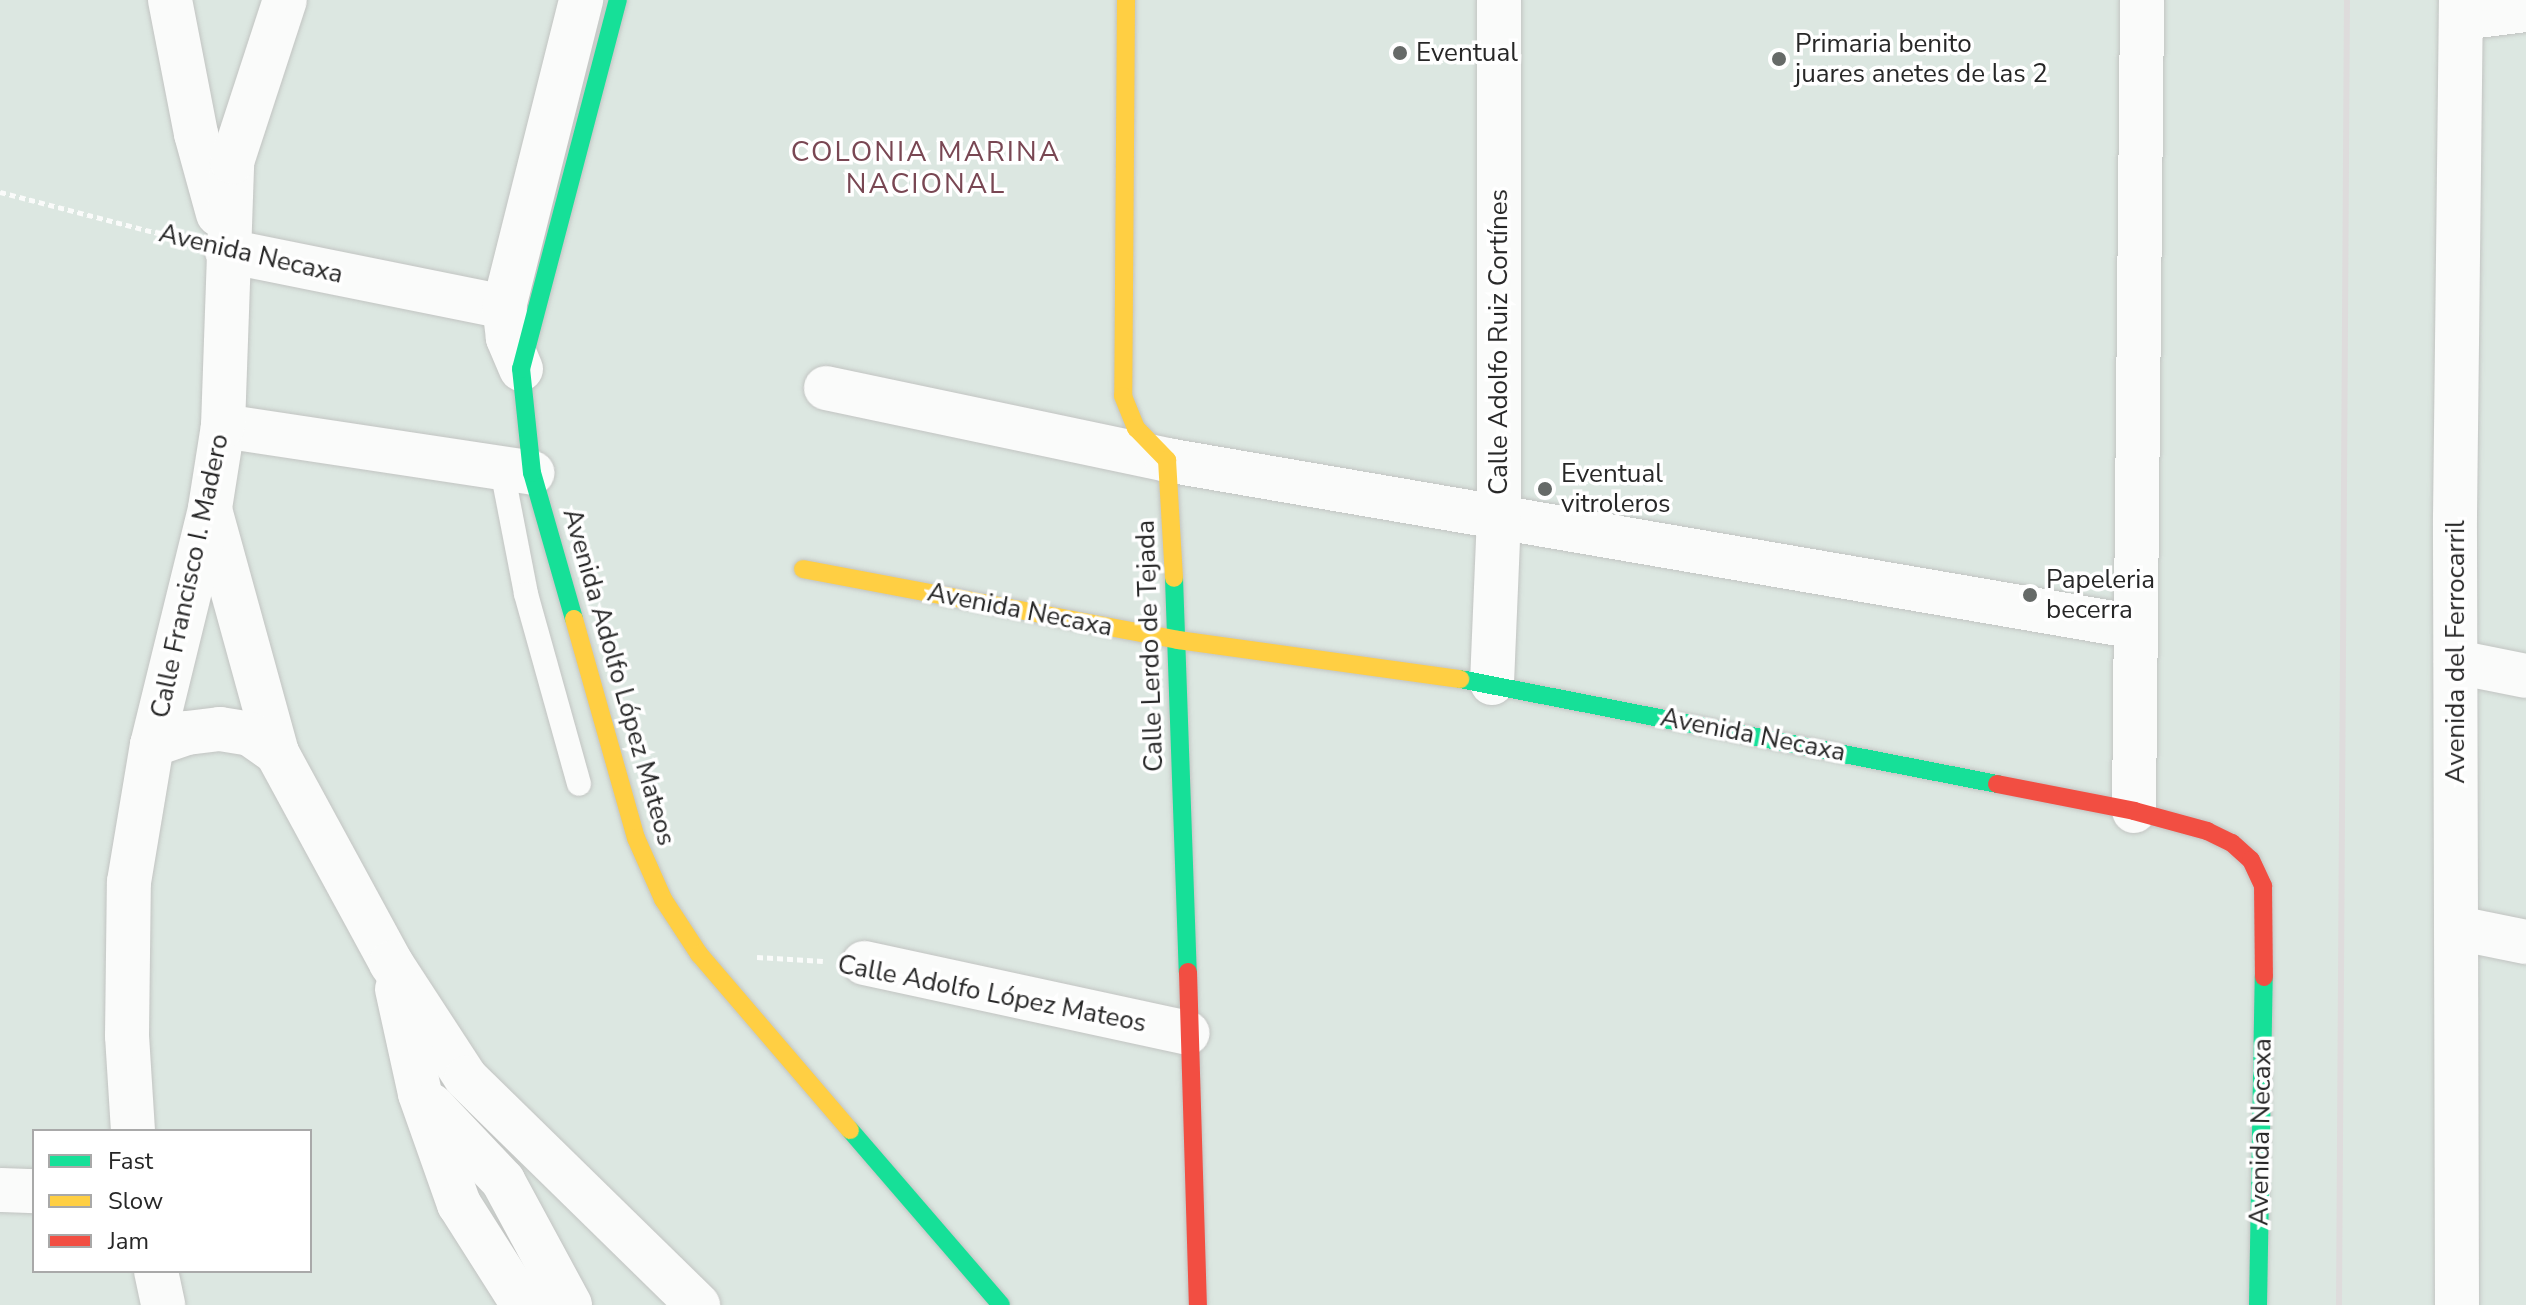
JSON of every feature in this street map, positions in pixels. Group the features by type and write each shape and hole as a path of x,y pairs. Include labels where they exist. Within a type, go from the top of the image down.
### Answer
{"street":[{"path":"170,0 196,134 227,251"},
{"path":"190,0 232,162"},
{"name":"Calle Francisco I. Madero","path":"127,1124 129,882 152,745 210,508 223,426 232,162 285,0"},
{"path":"521,369 508,338 504,307 581,0"},
{"name":"Avenida Adolfo López Mateos","path":"618,0 521,369 517,471 636,838 663,899 699,954 1001,1305"},
{"path":"1126,0 1123,396 1136,428 1167,460"},
{"name":"Calle Adolfo Ruiz Cortínes","path":"1492,683 1499,516 1499,0"},
{"path":"2134,811 2142,0"},
{"path":"2461,9 2526,10"},
{"name":"Avenida del Ferrocarril","path":"2457,1305 2456,662 2461,9"},
{"name":"Avenida Necaxa","path":"227,251 504,307"},
{"path":"826,388 1167,460 2136,627"},
{"path":"223,426 517,471"},
{"name":"Calle Lerdo de Tejada","path":"1167,460 1178,640 1198,1305"},
{"path":"210,508 277,753 391,963 466,1078 698,1305"},
{"name":"Avenida Necaxa","path":"803,569 1178,640 1492,683 2134,811 2207,831 2232,843 2251,860 2263,886 2258,1305"},
{"path":"2456,662 2526,676"},
{"path":"152,745 187,733 220,729 250,734 277,753"},
{"path":"2457,928 2526,942"},
{"path":"391,963 420,1094 459,1204 523,1305"},
{"name":"Calle Adolfo López Mateos","path":"864,963 1188,1033"},
{"path":"420,1094 503,1181 570,1305"},
{"path":"0,1190 32,1191"},
{"path":"156,1273 163,1305"}],"lane":[{"path":"517,471 526,594 579,784"}],"path":[{"name":"Avenida Necaxa","path":"0,192 227,251"},
{"name":"Calle Adolfo López Mateos","path":"699,954 864,963"}],"railway":[{"path":"2339,1305 2347,0"}],"traffic: fast":[{"path":"574,619 532,473 521,369 618,0"},
{"path":"1174,578 1188,972"},
{"path":"1460,679 1997,784"},
{"path":"2258,1305 2264,977"},
{"path":"850,1130 1001,1305"}],"traffic: slow":[{"path":"1126,0 1123,396 1136,428 1167,460 1174,578"},
{"path":"803,569 1178,640 1460,679"},
{"path":"574,619 636,838 663,899 699,954 850,1130"}],"traffic: jam":[{"path":"1997,784 2134,811 2207,831 2232,843 2251,860 2263,886 2264,977"},
{"path":"1188,972 1198,1305"}],"place":[{"name":"Eventual","path":"1400,53"},
{"name":"Primaria benito juares anetes de las 2","path":"1779,59"},
{"name":"Eventual vitroleros","path":"1545,489"},
{"name":"Papeleria becerra","path":"2030,595"}],"district":[{"name":"COLONIA MARINA NACIONAL","path":"926,168"}]}
